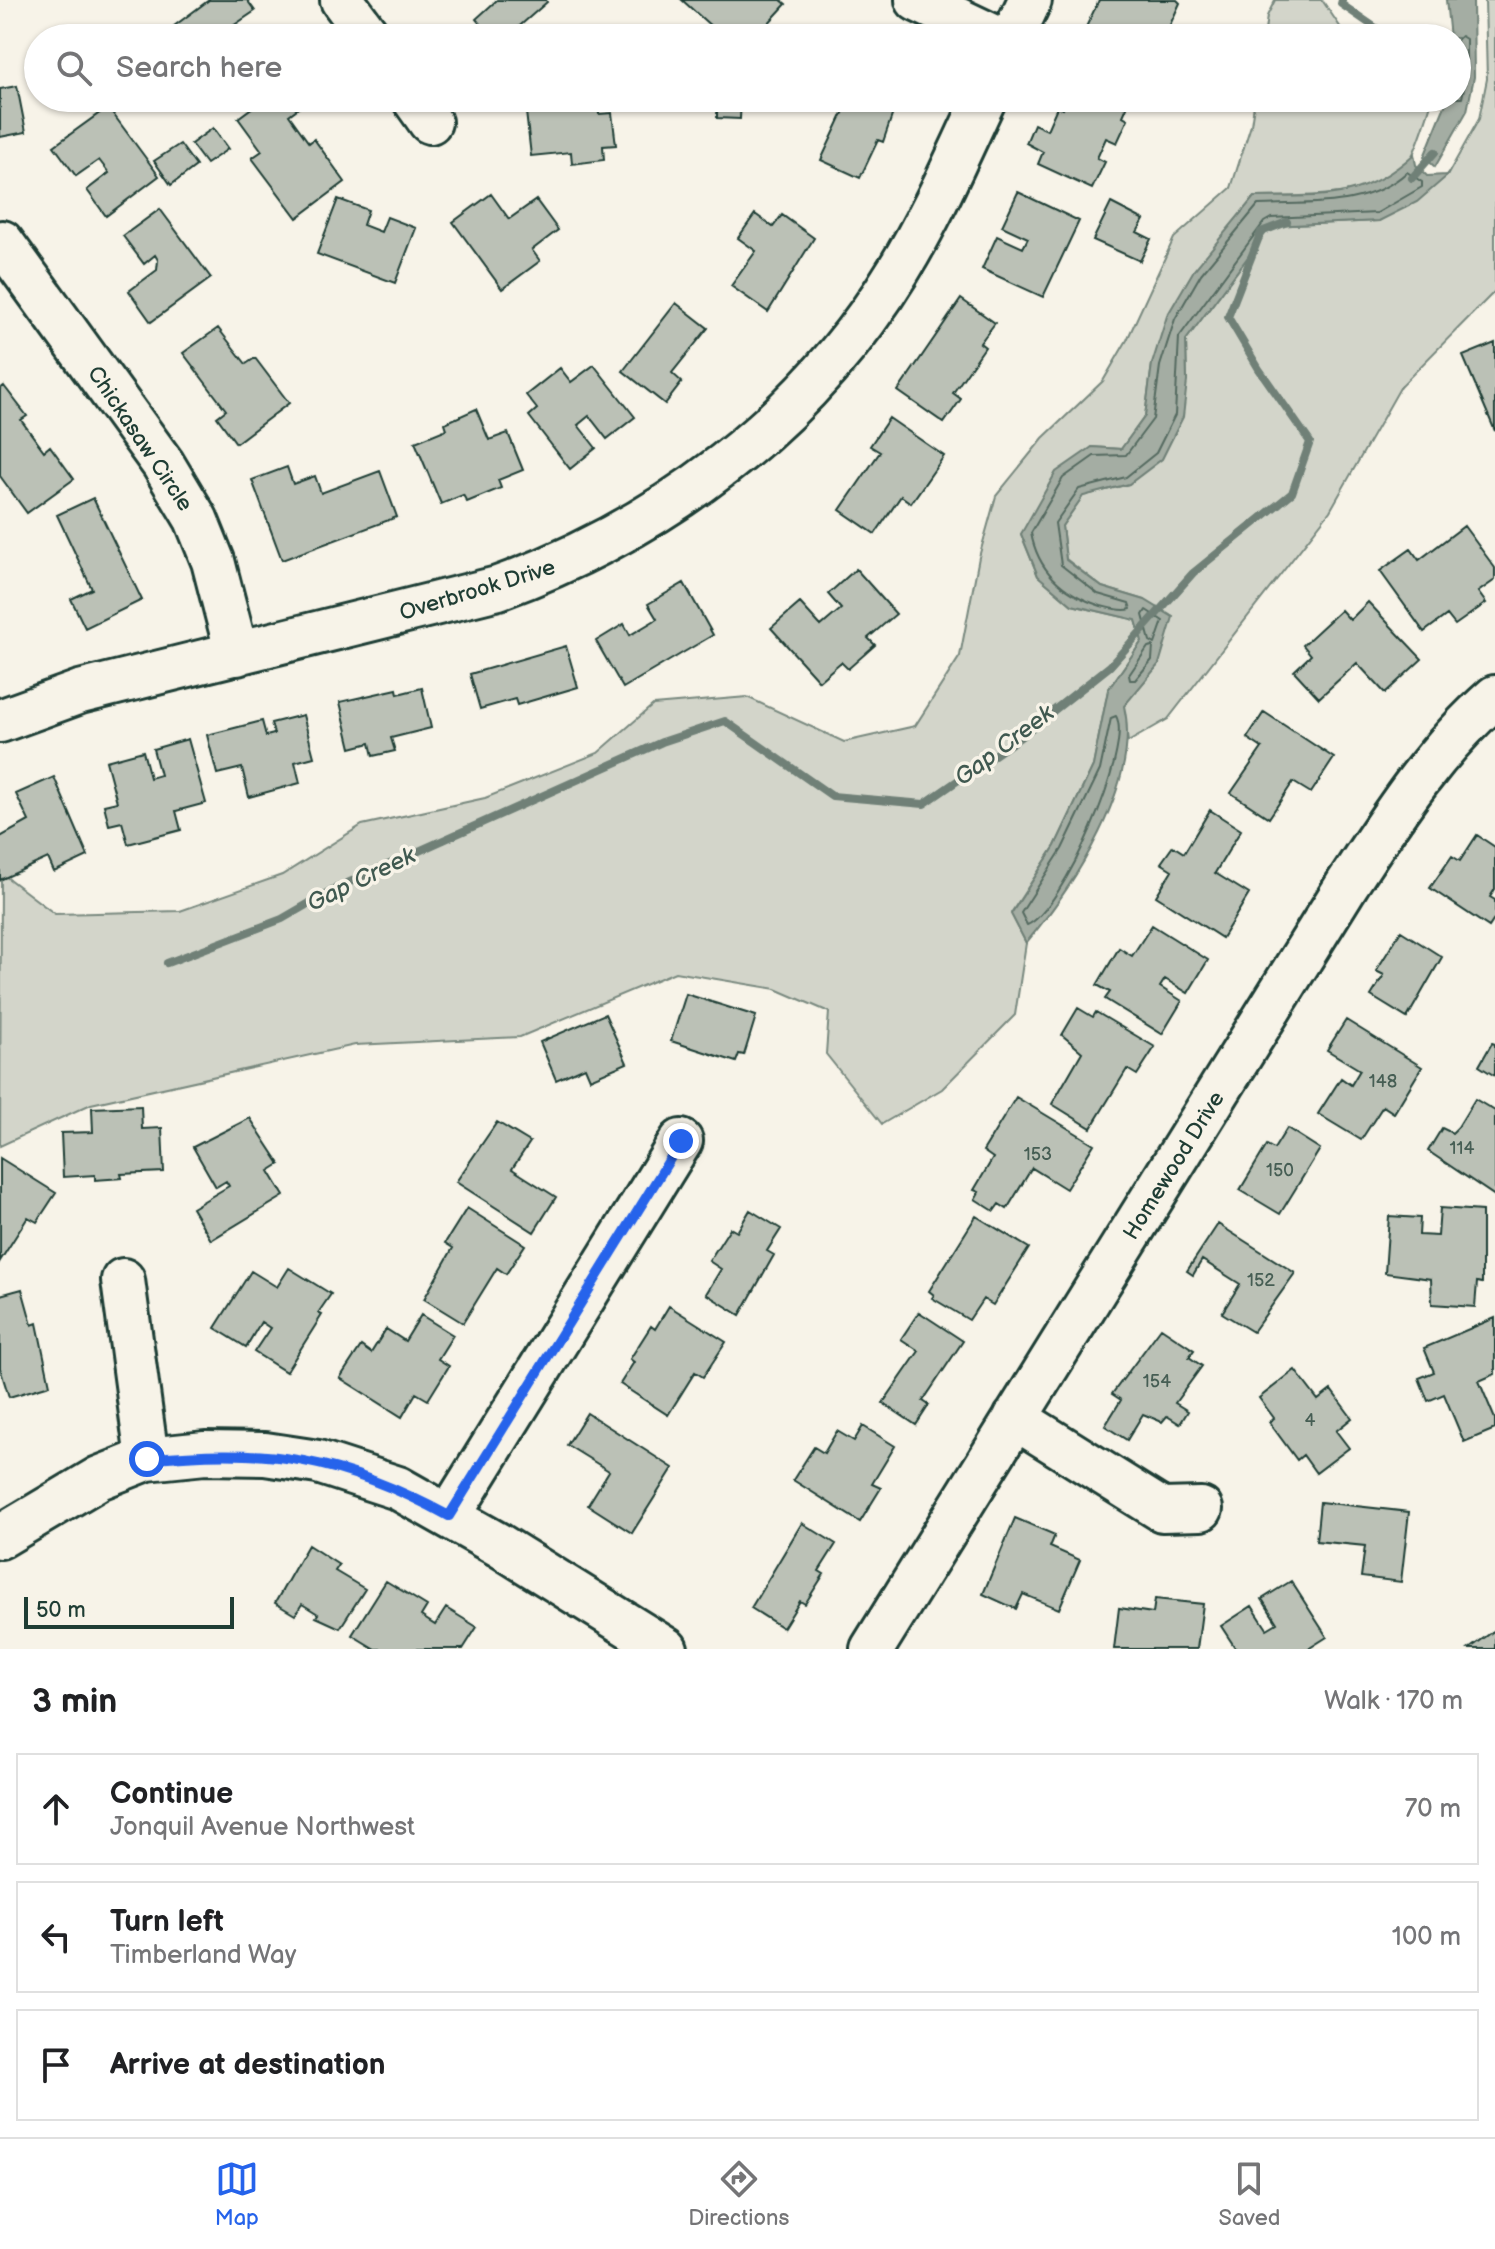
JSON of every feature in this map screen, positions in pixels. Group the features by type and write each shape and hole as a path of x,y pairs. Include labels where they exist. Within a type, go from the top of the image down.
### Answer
{"street":[{"path":"342,0 360,24"},
{"path":"917,0 968,24"},
{"path":"1019,24 1030,0"},
{"name":"Overbrook Drive","path":"0,721 80,692 455,601 511,583 587,552 697,487 758,439 799,399 849,342 897,273 932,212 978,112"},
{"name":"Chickasaw Circle","path":"2,242 163,464 196,519 220,585 237,654"},
{"name":"Homewood Drive","path":"872,1649 1407,792 1442,749 1495,697"},
{"path":"449,1516 681,1141"},
{"path":"123,1280 147,1459"},
{"path":"1015,1418 1162,1510 1201,1509"},
{"path":"0,1537 99,1478 147,1459 205,1453 265,1454 318,1462 398,1488 666,1649"}],"shaded area":[{"path":"1275,0 1322,0 1338,24 1266,24"},
{"path":"1485,0 1495,0 1495,291 1401,386 1330,511 1168,719 1128,742 1123,706 1159,664 1145,600 1102,587 1066,559 1062,526 1083,496 1129,484 1187,381 1186,340 1271,226 1379,221 1447,176 1479,119 1487,79"},
{"path":"1253,112 1429,112 1412,156 1400,171 1383,181 1340,193 1254,197 1228,231 1152,364 1145,416 1121,449 1092,447 1021,534 1038,576 1072,605 1136,620 1142,641 1108,690 1093,766 1055,846 1011,913 1026,943 1015,1015 942,1089 882,1124 826,1054 829,1012 776,989 675,972 520,1037 355,1045 91,1104 0,1146 1,873 55,914 180,911 282,875 362,825 485,798 598,753 653,705 747,697 844,742 915,726 960,656 979,557 996,496 1043,438 1103,381 1127,340 1174,238 1231,188"}],"water":[{"path":"1446,0 1473,0 1474,77 1471,92 1471,24 1449,24"},
{"path":"1442,112 1466,112 1435,167 1424,157"},
{"path":"1414,154 1416,165 1427,176 1446,175 1449,171 1447,176 1417,202 1379,221 1271,226 1186,340 1187,381 1183,417 1162,459 1129,484 1083,496 1062,526 1066,560 1102,587 1145,600 1173,617 1159,664 1124,706 1127,736 1123,767 1099,832 1064,893 1026,943 1011,914 1055,846 1093,766 1108,690 1142,641 1136,620 1072,605 1038,576 1021,534 1056,472 1092,447 1121,449 1145,416 1152,364 1167,316 1194,270 1254,197 1320,196 1358,188 1395,170"}],"building":[{"path":"209,0 247,0 255,11 236,24 177,24"},
{"path":"497,0 547,2 522,24 480,24 476,19"},
{"path":"682,0 781,0 786,4 768,24 709,24"},
{"path":"1099,0 1177,0 1180,3 1170,24 1087,24"},
{"path":"17,86 26,132 0,137 0,89"},
{"path":"101,112 112,112 159,176 106,216 87,190 109,173 99,160 76,176 54,146"},
{"path":"246,112 293,112 289,115 309,143 314,139 345,182 297,218 252,158 262,151 238,118"},
{"path":"526,112 612,113 616,145 603,146 604,160 572,164 571,152 531,156"},
{"path":"717,112 740,112 740,119 717,118"},
{"path":"843,112 893,112 883,142 878,140 860,178 821,160"},
{"path":"1055,112 1125,112 1123,116 1128,119 1117,143 1106,138 1097,158 1105,162 1092,189 1038,164 1043,152 1026,143 1034,124 1047,130"},
{"path":"213,128 228,149 206,164 191,144"},
{"path":"180,144 196,166 171,185 154,161"},
{"path":"1018,192 1079,221 1043,297 982,269 997,236 1023,248 1028,238 1002,226"},
{"path":"491,194 509,219 536,200 558,230 532,250 540,261 502,289 453,222"},
{"path":"338,199 368,210 363,225 381,232 387,217 416,228 395,283 317,254"},
{"path":"1111,203 1144,220 1137,232 1151,239 1140,261 1093,240"},
{"path":"160,209 211,278 151,322 129,291 157,270 158,260 155,255 144,264 123,236"},
{"path":"755,214 773,227 782,215 814,238 768,312 731,286 756,251 738,238"},
{"path":"961,299 995,323 980,343 985,347 953,393 961,399 944,423 898,391"},
{"path":"676,303 708,328 672,373 682,382 665,404 623,371"},
{"path":"218,328 246,364 255,358 289,403 236,443 217,417 226,410 183,353"},
{"path":"1495,343 1495,431 1463,356"},
{"path":"594,365 635,417 607,439 589,416 578,425 596,448 570,469 529,416 537,409 526,395 560,368 571,382"},
{"path":"4,386 27,416 21,420 44,451 50,446 74,479 27,513 0,476 0,389"},
{"path":"476,409 489,440 508,433 523,470 498,480 501,488 467,502 463,495 441,504 415,442 447,429 445,423"},
{"path":"889,418 944,456 911,503 901,496 875,534 840,510 880,452 870,446"},
{"path":"287,467 293,484 315,476 321,493 380,471 397,517 282,560 252,480"},
{"path":"93,498 142,600 85,628 71,599 92,589 57,515"},
{"path":"1464,526 1495,568 1495,580 1478,592 1486,603 1455,625 1447,615 1424,632 1380,571 1411,549 1419,560"},
{"path":"856,569 896,614 868,638 875,645 848,669 841,662 819,681 771,628 800,603 821,626 841,609 828,594"},
{"path":"684,583 713,635 623,688 596,641 624,624 630,635 657,619 648,604"},
{"path":"1368,602 1422,659 1385,693 1357,663 1319,698 1294,671 1311,655 1303,645 1341,610 1350,620"},
{"path":"566,646 578,687 517,705 515,699 480,709 470,674"},
{"path":"422,688 431,728 391,738 395,751 373,756 370,743 351,748 340,702 397,689 398,694"},
{"path":"1264,712 1334,758 1311,793 1293,782 1269,818 1231,793 1262,748 1247,738"},
{"path":"303,715 314,757 295,762 300,783 249,797 242,768 217,774 207,735 262,721 266,736 274,734 271,723"},
{"path":"188,739 206,803 176,811 181,830 128,844 122,822 109,825 104,805 117,802 106,761 143,751 150,778 160,775 153,749"},
{"path":"54,777 88,856 54,872 48,858 0,880 0,837 29,821 16,794"},
{"path":"1210,810 1241,830 1215,873 1249,894 1222,938 1156,896 1172,870 1161,863 1173,846 1184,853"},
{"path":"1477,835 1495,847 1495,889 1490,897 1495,900 1495,918 1489,927 1430,888 1452,856 1460,861"},
{"path":"1152,925 1208,960 1188,993 1165,979 1160,987 1182,1001 1162,1034 1105,999 1110,992 1097,985 1119,948 1132,956"},
{"path":"1401,931 1442,957 1407,1018 1371,996 1384,975 1376,971"},
{"path":"686,994 756,1016 744,1055 739,1054 736,1062 671,1041"},
{"path":"1078,1008 1093,1017 1096,1012 1155,1047 1137,1075 1127,1069 1091,1128 1052,1104 1082,1052 1062,1035"},
{"path":"605,1014 627,1063 590,1079 585,1067 556,1080 540,1042"},
{"path":"1346,1020 1422,1067 1394,1113 1383,1106 1361,1140 1318,1114 1341,1078 1351,1085 1360,1070 1327,1050"},
{"path":"1492,1043 1495,1044 1495,1076 1479,1066"},
{"path":"1016,1097 1094,1144 1066,1189 1032,1168 1007,1209 999,1204 994,1211 975,1199 979,1192 974,1190 993,1158 983,1151"},
{"path":"1475,1099 1495,1111 1495,1196 1428,1151 1442,1128 1452,1133 1458,1127"},
{"path":"141,1106 142,1129 162,1128 164,1172 121,1174 122,1178 95,1180 95,1175 63,1177 61,1133 93,1132 92,1108"},
{"path":"250,1118 280,1164 269,1171 284,1196 211,1240 192,1208 229,1186 226,1181 216,1187 193,1147"},
{"path":"497,1122 530,1142 512,1169 556,1197 534,1232 456,1182"},
{"path":"1287,1128 1320,1149 1280,1214 1240,1190 1267,1145 1274,1149"},
{"path":"0,1158 56,1193 37,1222 28,1217 0,1261"},
{"path":"467,1208 525,1245 506,1274 497,1268 463,1323 424,1299 453,1248 445,1243"},
{"path":"1440,1208 1482,1211 1482,1283 1477,1282 1475,1307 1432,1304 1431,1279 1385,1273 1389,1216 1420,1218 1419,1235 1438,1236"},
{"path":"750,1210 781,1229 767,1251 774,1255 740,1315 706,1294 721,1269 709,1261 730,1228 737,1232"},
{"path":"976,1216 1029,1248 993,1305 983,1299 969,1320 932,1298 934,1295 929,1291"},
{"path":"1218,1224 1295,1273 1253,1332 1222,1313 1240,1284 1202,1260 1193,1275 1187,1271"},
{"path":"289,1268 331,1294 318,1313 322,1315 286,1372 254,1352 270,1328 261,1322 246,1347 215,1328 251,1271 277,1287"},
{"path":"22,1289 32,1325 37,1323 50,1385 9,1397 0,1368 0,1295"},
{"path":"669,1306 726,1342 703,1377 695,1372 668,1415 620,1384 634,1362 630,1359 651,1326 655,1329"},
{"path":"919,1312 963,1341 923,1401 929,1405 916,1425 883,1403 919,1351 901,1339"},
{"path":"421,1315 453,1335 438,1359 449,1366 428,1400 416,1393 402,1417 340,1378 361,1346 371,1353 386,1329 405,1341"},
{"path":"1495,1318 1495,1374 1479,1381 1495,1419 1495,1429 1464,1442 1444,1394 1428,1401 1419,1378 1434,1372 1424,1348"},
{"path":"1161,1328 1194,1350 1189,1357 1202,1366 1175,1403 1188,1411 1180,1424 1167,1416 1162,1422 1143,1414 1127,1440 1105,1426 1121,1400 1112,1394"},
{"path":"1295,1370 1318,1400 1331,1390 1352,1418 1336,1431 1349,1448 1316,1473 1303,1455 1297,1460 1269,1422 1274,1418 1259,1398"},
{"path":"587,1413 673,1468 632,1533 588,1505 609,1471 567,1445"},
{"path":"863,1426 895,1446 872,1484 881,1488 860,1522 793,1480 814,1447 824,1453 837,1431 854,1441"},
{"path":"1320,1502 1409,1512 1401,1582 1361,1577 1365,1546 1316,1541"},
{"path":"1015,1518 1055,1535 1050,1547 1080,1560 1059,1609 1023,1594 1016,1609 983,1594"},
{"path":"802,1523 836,1544 819,1571 824,1574 805,1604 800,1601 783,1628 751,1608"},
{"path":"308,1545 339,1565 335,1571 365,1589 340,1628 316,1617 318,1614 302,1604 295,1615 275,1603"},
{"path":"386,1581 427,1606 421,1616 435,1625 446,1608 477,1627 463,1649 375,1649 352,1635"},
{"path":"1291,1581 1327,1637 1308,1649 1236,1649 1221,1626 1252,1606 1267,1629 1277,1623 1262,1599"},
{"path":"1155,1599 1203,1604 1197,1649 1114,1649 1119,1608 1153,1613"},
{"path":"1495,1630 1495,1649 1469,1649"}],"waterway":[{"path":"1342,0 1341,4 1370,24"},
{"name":"Gap Creek","path":"1412,178 1435,152"},
{"name":"Gap Creek","path":"167,963 282,919 332,890 662,742 725,721 832,796 924,804 1019,738 1110,666 1193,573 1292,493 1310,442 1259,369 1228,317 1261,232 1287,222"}],"route":[{"path":"147,1459 205,1453 265,1454 318,1462 369,1476 449,1516 681,1141"}]}
